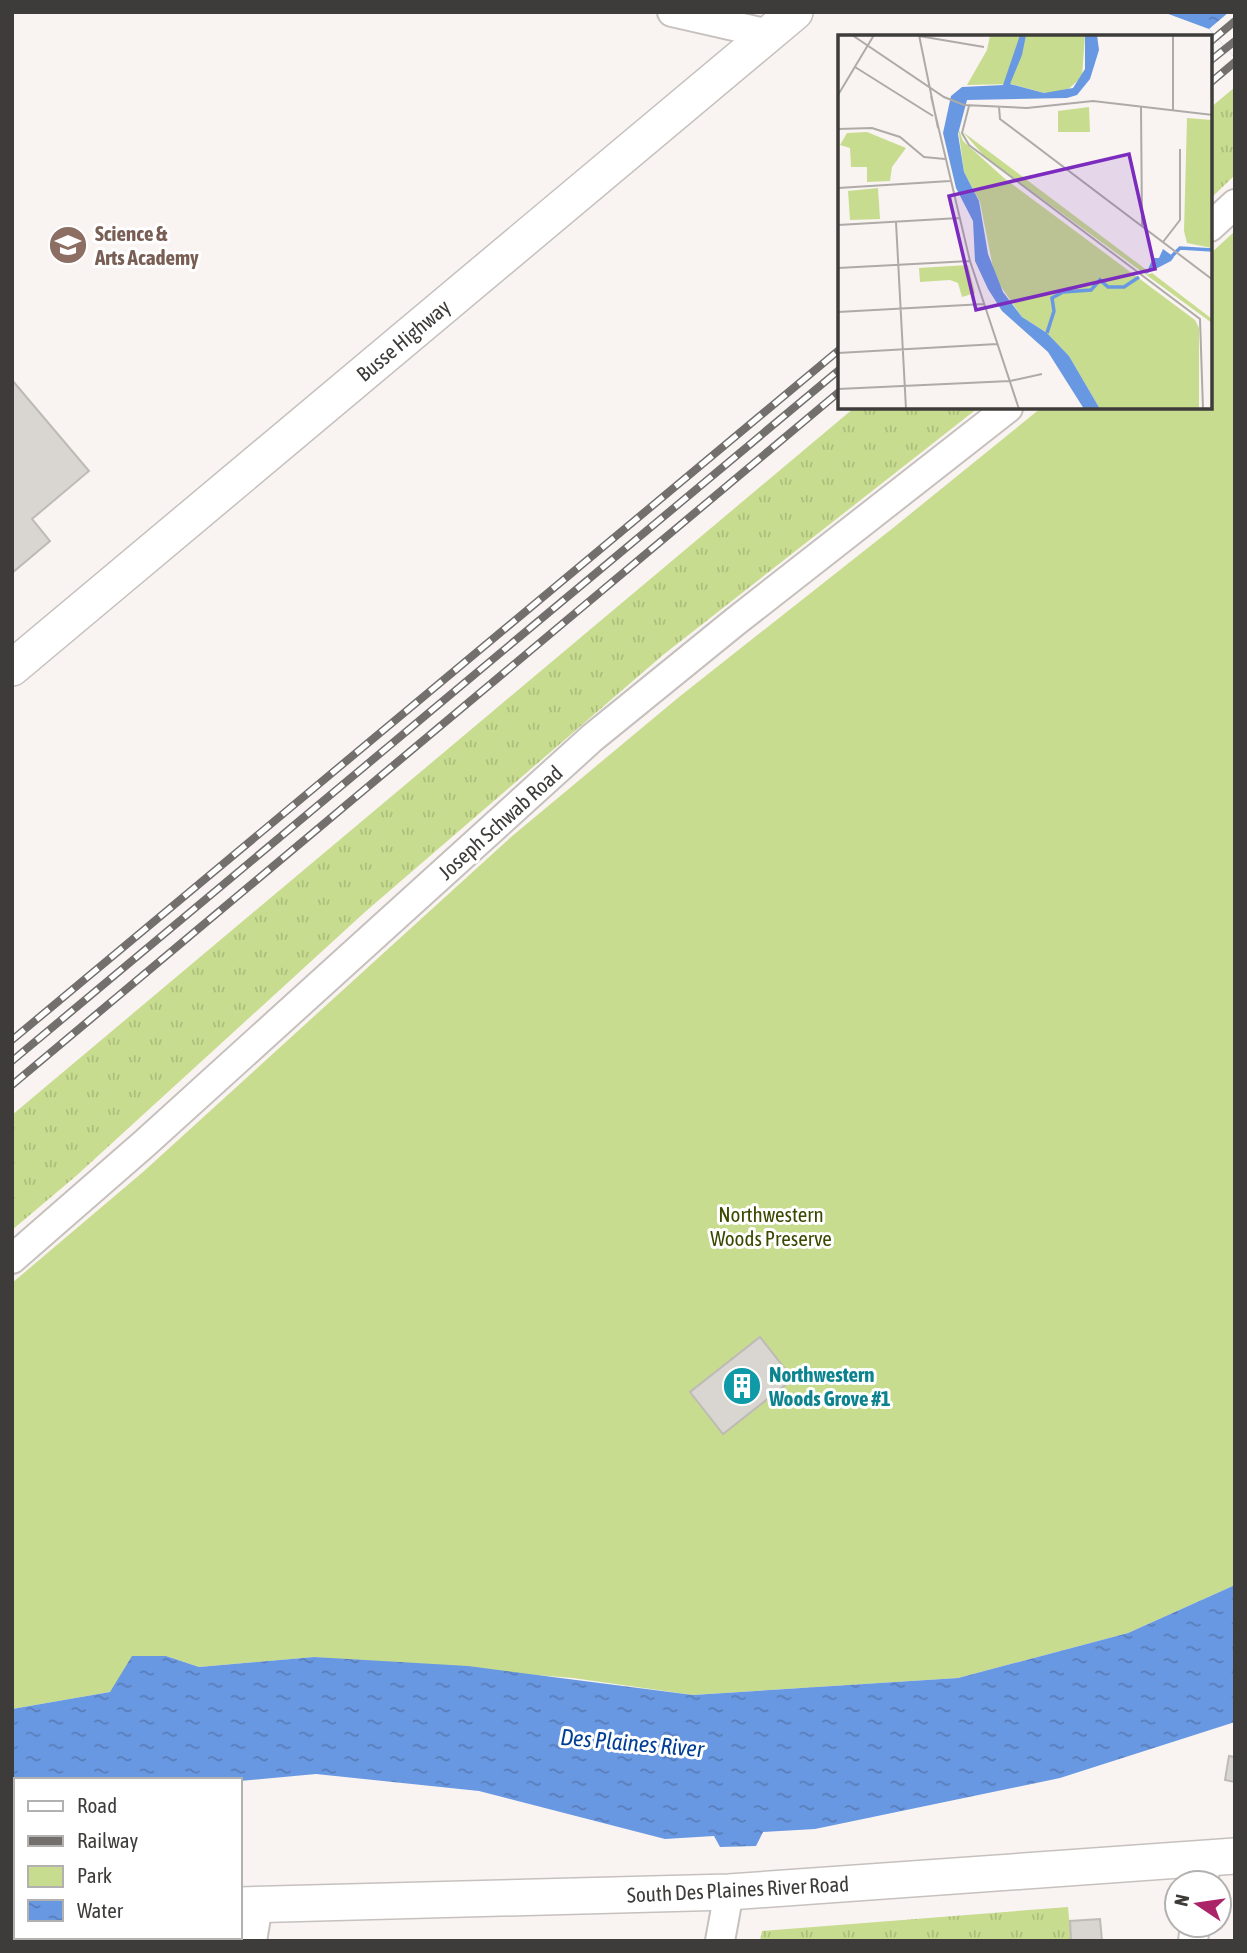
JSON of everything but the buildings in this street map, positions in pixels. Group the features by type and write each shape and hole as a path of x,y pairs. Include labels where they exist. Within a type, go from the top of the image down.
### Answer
{"main road":[{"name":"Busse Highway","path":"12,668 795,12"},
{"name":"South Des Plaines River Road","path":"249,1905 729,1892 1215,1866"}],"street":[{"path":"672,12 769,34"},
{"path":"1212,225 1235,204"},
{"name":"Joseph Schwab Road","path":"12,1259 155,1135 592,738 736,621 1005,410"},
{"path":"720,1941 729,1892"},
{"path":"249,1905 252,1941"}],"green space":[{"path":"1235,87 1235,175 1212,197 1212,106"},
{"name":"Northwestern Woods Preserve","path":"1235,231 1235,1585 1128,1633 958,1678 693,1695 573,1678 314,1657 199,1667 166,1656 110,1692 12,1709 12,1283 143,1172 511,837 679,697 1039,410 1212,410 1212,252"},
{"path":"852,410 975,410 663,655 365,912 76,1176 12,1230 12,1115"},
{"path":"1068,1907 1071,1941 760,1941 762,1931"}],"water":[{"path":"1163,12 1235,12 1235,58 1209,29"},
{"name":"Des Plaines River","path":"1235,1585 1235,1722 1060,1778 815,1829 763,1832 756,1846 720,1847 714,1836 665,1839 479,1791 316,1774 242,1781 242,1778 14,1778 12,1836 12,1709 110,1692 132,1656 166,1656 199,1667 314,1657 468,1666 693,1695 958,1678 1128,1633"}],"pier":[{"path":"1229,12 1235,12 1235,58 1209,29"}],"railway":[{"path":"1212,40 1235,21"},
{"path":"1212,59 1235,41"},
{"path":"1212,81 1235,62"},
{"path":"12,1040 838,351"},
{"path":"12,1061 838,371"},
{"path":"12,1085 838,393"}],"place":[{"name":"Science & Arts Academy","path":"68,245"},
{"name":"Northwestern Woods Grove #1","path":"742,1386"}]}
